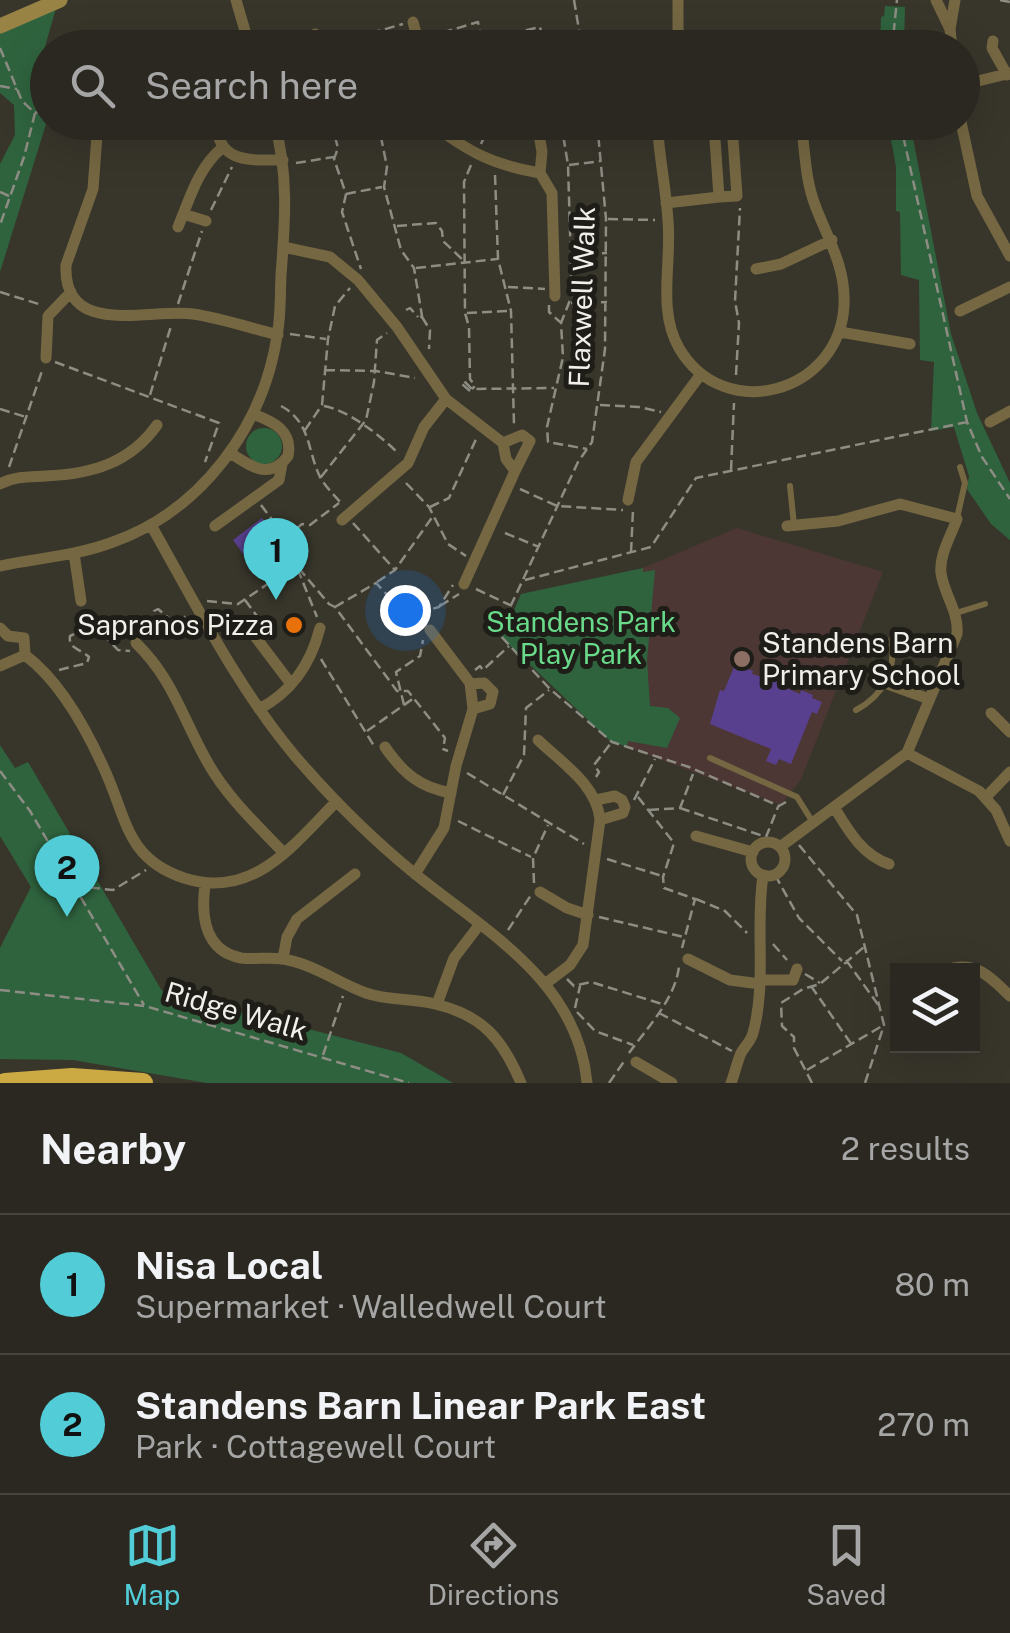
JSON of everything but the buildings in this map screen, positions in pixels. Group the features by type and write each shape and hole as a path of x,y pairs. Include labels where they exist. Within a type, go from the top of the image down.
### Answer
{"highway":[{"path":"0,1070 53,1071 143,1083"},
{"path":"5,1083 72,1078 118,1080"}],"street":[{"path":"0,26 60,0"},
{"path":"236,0 245,30"},
{"path":"678,0 679,30"},
{"path":"936,0 950,29"},
{"path":"950,29 955,0"},
{"path":"413,22 416,30"},
{"path":"980,81 1008,74 992,48 993,41"},
{"path":"96,140 92,190 66,265 71,292 93,314 174,312 284,334"},
{"path":"217,140 236,157 290,162"},
{"path":"0,566 74,553 113,542 151,524 196,491 230,453 253,414 284,334 283,248 290,162 281,140"},
{"path":"454,140 494,164 540,173"},
{"path":"540,140 540,173 552,193 555,296"},
{"path":"658,140 668,220 669,322 680,350 701,374 735,389 780,389 808,376 826,357 840,332 842,266 815,204 803,140"},
{"path":"715,140 718,198"},
{"path":"666,203 736,196 733,140"},
{"path":"964,140 977,196 1004,235 1010,256"},
{"path":"178,227 198,178 210,158 222,148"},
{"path":"183,214 206,221"},
{"path":"756,269 781,264 832,240"},
{"path":"283,248 316,252 340,264 380,304 446,399 503,443 506,458 515,471"},
{"path":"960,311 1010,287"},
{"path":"46,358 46,325 54,309 71,292"},
{"path":"840,332 910,344"},
{"path":"630,505 636,462 701,374"},
{"path":"344,518 408,463 424,426 446,399"},
{"path":"990,422 1010,410"},
{"path":"215,526 279,480 289,451 285,433 273,422 253,414"},
{"path":"2,483 19,477 80,472 121,460 142,446 157,425"},
{"path":"464,584 530,442 522,435 503,443"},
{"path":"230,453 260,470 282,464"},
{"path":"780,847 907,753 957,634 956,613 945,588 941,564 957,520 900,504 838,521 791,526"},
{"path":"151,524 259,709 336,802 416,874 522,956 545,984 576,1038 587,1083"},
{"path":"74,553 81,601"},
{"path":"0,628 8,636 24,638 30,659 58,690 98,759 130,837 168,873 205,885 247,879 284,853 336,802"},
{"path":"259,709 273,702 303,672 320,628"},
{"path":"416,874 439,839 447,816 457,760 473,709 468,681 427,632"},
{"path":"254,636 290,684"},
{"path":"136,643 166,676 208,764 235,801 284,853"},
{"path":"0,666 30,659"},
{"path":"468,681 488,685 493,692 490,704 473,709"},
{"path":"885,683 929,698"},
{"path":"991,714 1010,732"},
{"path":"538,740 588,787 596,800 600,820 582,946 562,972 545,984"},
{"path":"385,747 416,783 451,793"},
{"path":"907,753 986,797 1010,841"},
{"path":"986,797 1010,772"},
{"path":"596,800 616,796 625,807 623,813 600,820"},
{"path":"834,807 852,836 875,860 889,864"},
{"path":"696,836 752,852"},
{"path":"752,852 765,842 780,847 786,859 781,872 769,876"},
{"path":"752,852 753,866 769,876"},
{"path":"283,958 297,919 355,874"},
{"path":"733,1082 740,1055 752,1037 760,982 758,922 769,876"},
{"path":"205,885 204,924 210,939 234,956 283,958 370,994 436,1004 491,1030 507,1050 521,1083"},
{"path":"540,892 588,915"},
{"path":"436,1004 454,958 480,924"},
{"path":"688,959 730,980 793,980 796,969"},
{"path":"980,969 1010,996"},
{"path":"636,1062 672,1083"}],"lane":[{"path":"957,520 966,483 960,466"},
{"path":"790,486 791,526"},
{"path":"956,613 985,604"},
{"path":"856,710 870,702 885,683 892,665 891,640"},
{"path":"710,758 797,798 812,821"}],"path":[{"path":"574,0 579,30"},
{"path":"894,30 897,0"},
{"path":"1000,0 1010,2"},
{"path":"379,30 413,22"},
{"path":"457,30 478,22 480,30"},
{"path":"0,48 22,101 30,109"},
{"path":"0,86 18,89"},
{"path":"0,225 30,128"},
{"path":"382,140 387,166 384,187 402,250 414,268 422,316 430,330 430,349"},
{"path":"483,140 464,182 465,313 470,379 475,386 471,390 512,386 556,388"},
{"name":"Flaxwell Walk","path":"509,646 498,633 557,506 592,442 607,302 599,140"},
{"path":"904,140 967,422 982,457 1010,499"},
{"path":"290,162 335,156"},
{"path":"149,398 206,221 236,157"},
{"path":"568,165 602,161"},
{"path":"494,164 498,259 511,311 512,416 516,436"},
{"path":"346,194 384,187"},
{"path":"0,192 11,197"},
{"path":"731,471 740,210"},
{"path":"606,219 668,220"},
{"path":"397,226 436,223 443,241 464,260"},
{"path":"570,254 607,253"},
{"path":"414,268 498,259"},
{"path":"506,287 544,288 549,297 549,312 561,324"},
{"path":"0,292 54,309"},
{"path":"570,303 607,302"},
{"path":"406,310 410,308 419,318 422,316"},
{"path":"465,313 511,311"},
{"path":"320,477 362,426 376,371 377,340 396,327"},
{"path":"284,334 328,339"},
{"path":"2,483 46,358 219,423 206,462 210,466"},
{"path":"326,370 376,371 414,378 426,374"},
{"path":"598,405 640,407 670,414"},
{"path":"280,406 298,418 306,430 320,477 340,502 344,518 395,570"},
{"path":"322,406 342,409 408,463"},
{"path":"0,409 26,418"},
{"path":"524,581 651,546 696,478 967,422"},
{"path":"429,507 449,498 482,427"},
{"path":"548,442 587,449"},
{"path":"398,474 429,507 448,544 465,554 467,560"},
{"path":"509,484 557,506 630,505 631,554"},
{"path":"255,497 292,546"},
{"path":"320,628 292,546 296,529 302,524 310,525 340,502"},
{"path":"335,606 395,570 434,516"},
{"path":"505,533 539,547"},
{"path":"207,601 238,604 296,565"},
{"path":"296,565 335,606 399,690 408,691 414,698 445,738 442,750 502,797 609,860 663,877"},
{"path":"439,607 457,580 464,584"},
{"path":"376,582 427,632 420,656 396,672 404,705"},
{"path":"407,616 439,607 470,587 511,606"},
{"path":"244,599 262,624 254,636"},
{"path":"30,659 62,670 88,663 89,657 69,641 78,632 81,617 91,621 118,650 130,651 136,643 134,636 152,632 156,627 154,612 158,609 176,624 186,616"},
{"path":"468,681 480,666 483,670 509,646 550,689 612,742 779,806"},
{"path":"314,647 376,748 385,747"},
{"path":"502,797 524,755 526,708 550,689"},
{"path":"366,732 414,698"},
{"path":"588,787 599,772 594,765 612,742"},
{"path":"625,807 638,797 656,756"},
{"name":"Ridge Walk","path":"0,770 30,811 145,1006 409,1083"},
{"path":"680,808 694,771"},
{"path":"638,797 674,843 663,877 664,888 725,912 759,944"},
{"path":"648,810 680,808 766,836 779,806 797,798"},
{"path":"447,816 532,858"},
{"path":"501,940 534,889 532,858 550,822"},
{"path":"792,836 857,915 884,1025 865,1083"},
{"path":"74,886 113,890 155,864"},
{"path":"769,876 799,918 844,961 880,1007"},
{"path":"609,1083 678,978 695,898"},
{"path":"588,915 684,938"},
{"path":"758,922 779,954 820,984"},
{"path":"810,1082 794,1048 794,1038 782,1026 781,1003 810,985 820,984 865,946"},
{"path":"562,972 574,986 591,982 664,1004"},
{"path":"323,1056 346,985"},
{"path":"580,985 575,1008 595,1031 635,1045"},
{"path":"810,985 852,1045"},
{"path":"0,990 145,1006"},
{"path":"658,1012 740,1055"},
{"path":"806,1071 884,1025"}],"shaded area":[{"name":"Standens Barn Primary School","path":"737,528 883,572 801,779 781,805 627,747 643,568"}],"green space":[{"path":"58,1 50,30 30,30 30,140 41,140 0,272 0,164 15,135 14,105 0,93 0,26"},
{"path":"885,6 905,7 904,30 881,30"},
{"path":"891,140 913,140 951,334 977,413 1010,483 1010,540 991,524 967,489 969,476 954,427 931,431 934,362 920,360 919,280 901,275"},
{"path":"264,428 277,433 282,446 277,459 264,464 251,459 246,446 251,433"},
{"name":"Standens Park Play Park","path":"643,568 643,572 655,570 647,660 650,706 668,708 680,718 667,748 628,741 627,747 609,740 502,638 521,594"},
{"path":"0,745 15,768 28,762 162,991 401,1053 453,1083 207,1083 73,1060 0,1059 0,948 31,887 0,836"}],"place":[{"name":"Nisa Local","path":"276,600"},
{"name":"Sapranos Pizza","path":"294,625"},
{"name":"Standens Barn Primary School","path":"742,659"},
{"name":"Standens Barn Linear Park East","path":"67,917"}]}
